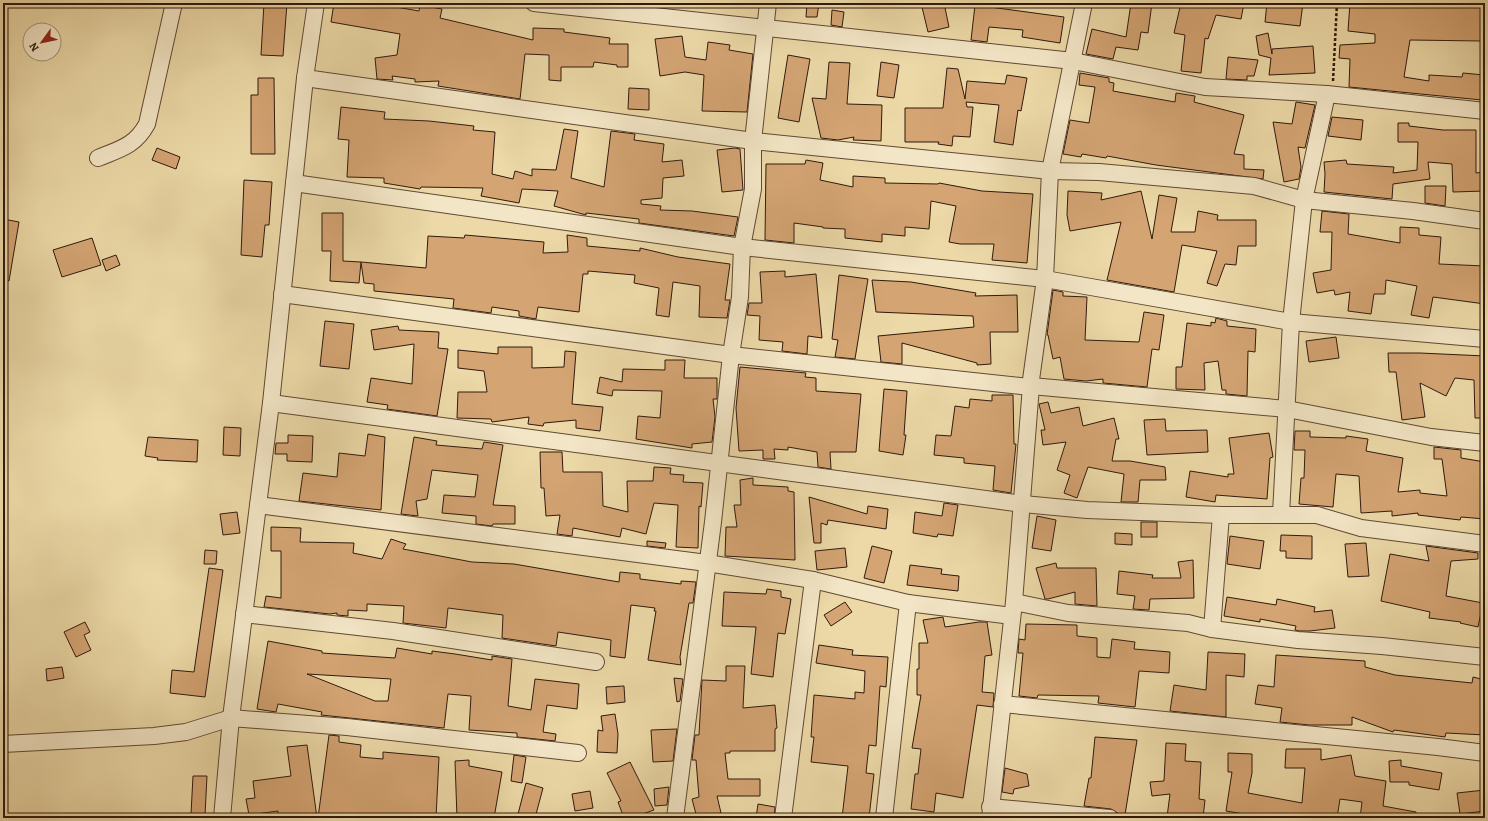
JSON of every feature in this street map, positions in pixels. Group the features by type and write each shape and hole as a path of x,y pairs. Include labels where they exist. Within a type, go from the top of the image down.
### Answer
{"street":[{"path":"98,158 134,142 140,137 147,124 174,3"},
{"path":"222,818 231,718 271,403 305,78 316,3"},
{"path":"534,3 1073,61 1206,87 1329,95 1485,111"},
{"path":"675,818 720,462 731,356 740,297 742,247 753,189 753,141 768,3"},
{"path":"1084,3 1050,171 1045,279 1030,387 1013,609 990,812 1110,818"},
{"path":"305,78 753,141 1050,171 1099,172 1254,186 1304,200 1413,211 1485,221"},
{"path":"1281,514 1291,322 1304,200 1329,95"},
{"path":"294,183 742,247 1045,279 1291,322 1485,339"},
{"path":"282,294 731,356 1030,387 1287,409 1431,437 1485,442"},
{"path":"271,403 720,462 1022,504 1087,510 1317,515 1361,528 1485,544"},
{"path":"258,505 707,563 813,580 908,603 1013,609 1188,623 1212,629 1298,640 1382,646 1485,657"},
{"path":"1212,629 1221,514"},
{"path":"783,818 813,580"},
{"path":"884,818 908,603"},
{"path":"244,614 393,630 596,662"},
{"path":"1002,704 1438,747 1485,753"},
{"path":"3,744 154,736 186,732 231,718 347,727 578,753"}],"path":[{"path":"1329,95 1337,3"}],"building":[{"path":"264,3 287,3 283,56 261,55"},
{"path":"334,3 373,3 419,11 420,5 442,9 440,18 533,40 533,28 564,29 564,32 610,38 609,44 628,44 628,67 617,67 617,65 594,62 593,67 561,67 561,81 549,80 549,55 525,54 520,99 438,86 439,81 415,82 415,79 392,76 393,80 377,79 375,58 397,55 400,34 331,22"},
{"path":"807,3 819,3 817,17 806,17"},
{"path":"921,3 944,3 949,27 928,32"},
{"path":"1131,3 1152,3 1148,33 1141,32 1138,50 1116,47 1113,59 1086,54 1092,29 1126,37"},
{"path":"1181,3 1244,3 1241,19 1216,15 1208,39 1205,38 1201,73 1181,71 1185,35 1174,33"},
{"path":"1267,3 1303,3 1300,26 1265,22"},
{"path":"1350,3 1482,3 1482,41 1410,40 1404,77 1429,81 1429,75 1462,77 1463,73 1484,75 1482,100 1349,87 1350,59 1339,58 1340,45 1375,43 1375,34 1348,31"},
{"path":"975,5 1064,17 1060,43 1022,37 1023,30 989,27 987,42 971,40"},
{"path":"832,10 844,12 842,27 831,25"},
{"path":"1268,33 1272,54 1272,49 1313,46 1315,73 1269,75 1271,58 1259,55 1256,36"},
{"path":"682,36 685,57 706,60 708,42 730,45 729,50 753,54 747,112 702,111 704,75 685,72 660,76 655,39"},
{"path":"788,55 810,59 799,122 778,118"},
{"path":"1228,57 1258,60 1254,76 1247,76 1247,80 1226,79"},
{"path":"829,62 850,63 847,104 882,105 881,141 853,140 854,137 838,140 821,138 812,98 826,99"},
{"path":"881,62 899,65 894,98 877,96"},
{"path":"947,68 958,69 965,99 967,81 1005,84 1007,75 1027,78 1021,111 1018,110 1013,145 994,142 999,105 966,102 967,107 973,107 970,137 953,136 952,146 938,144 939,142 905,142 905,108 943,108"},
{"path":"1080,73 1109,78 1109,82 1114,83 1113,91 1175,102 1176,93 1195,96 1194,102 1244,115 1234,154 1244,155 1244,169 1264,170 1263,179 1156,165 1107,156 1106,158 1082,154 1081,157 1063,154 1070,120 1089,123 1095,87 1079,85"},
{"path":"258,78 274,78 275,154 251,154 251,95 258,95"},
{"path":"629,88 649,89 649,110 628,109"},
{"path":"1296,102 1315,105 1305,148 1298,147 1301,167 1299,179 1284,182 1273,122 1292,124"},
{"path":"341,107 385,112 384,119 429,121 474,126 473,130 495,132 492,174 513,179 515,171 532,176 532,169 556,170 564,129 578,131 571,178 604,187 611,131 635,134 634,140 664,144 662,162 682,160 684,176 663,178 662,198 641,200 641,204 661,206 660,210 692,211 738,217 734,236 639,223 639,219 586,213 586,215 554,206 558,191 522,189 519,203 481,196 483,188 421,187 420,189 384,183 384,178 347,177 349,140 338,139"},
{"path":"1332,117 1363,120 1361,140 1328,136"},
{"path":"1398,123 1409,123 1409,126 1443,130 1476,130 1476,173 1485,172 1485,191 1453,192 1452,164 1428,162 1430,179 1393,184 1392,199 1324,192 1324,162 1346,160 1347,164 1394,167 1393,173 1417,170 1418,142 1398,142"},
{"path":"157,148 180,157 176,169 152,160"},
{"path":"735,148 740,149 743,190 722,192 717,150"},
{"path":"806,160 823,163 820,180 853,187 853,176 885,178 885,183 939,183 982,191 1033,194 1027,263 992,260 994,244 960,244 949,242 956,206 931,201 929,229 905,227 905,236 882,234 882,242 845,238 845,229 823,228 794,223 794,243 765,240 766,164 805,164"},
{"path":"244,180 272,182 269,225 265,225 262,257 241,255"},
{"path":"1425,186 1446,186 1445,206 1425,203"},
{"path":"1068,191 1102,193 1101,200 1141,191 1152,239 1159,195 1177,198 1171,232 1195,232 1198,211 1218,215 1217,220 1256,220 1256,246 1238,246 1236,265 1225,264 1217,286 1207,283 1217,251 1182,245 1174,292 1107,280 1121,222 1070,231 1067,215"},
{"path":"1322,211 1349,214 1348,234 1400,243 1400,227 1419,228 1419,235 1441,237 1439,264 1485,266 1485,304 1433,297 1429,318 1411,315 1417,286 1386,280 1385,294 1374,294 1371,314 1348,311 1350,292 1335,295 1334,290 1317,293 1313,273 1331,270 1332,232 1320,232"},
{"path":"322,213 343,213 343,261 361,262 359,283 330,281 331,251 322,251"},
{"path":"3,219 19,222 9,281 3,280"},
{"path":"465,235 544,242 543,253 568,252 567,235 587,238 587,246 640,251 640,248 678,257 730,264 725,300 730,300 727,318 699,317 700,286 673,282 669,317 656,315 659,288 634,283 635,275 588,271 588,274 583,274 579,312 538,307 536,319 519,316 519,311 492,307 491,313 453,308 454,299 374,291 374,284 364,283 361,262 426,268 428,236 464,238"},
{"path":"92,238 101,265 62,277 53,250"},
{"path":"116,255 120,265 106,271 102,260"},
{"path":"785,271 785,277 816,274 822,338 808,336 807,354 782,351 783,342 759,340 760,316 747,315 749,303 762,303 760,272"},
{"path":"839,275 868,279 855,359 835,357 838,340 832,339"},
{"path":"872,280 911,282 976,293 975,296 1017,295 1018,332 990,332 991,364 977,365 977,363 902,343 902,364 881,362 878,336 974,327 973,316 876,312"},
{"path":"1053,290 1063,292 1063,296 1087,297 1085,340 1139,342 1144,312 1164,315 1159,350 1152,349 1147,387 1103,383 1103,379 1086,381 1064,379 1060,357 1053,359 1047,335"},
{"path":"1216,318 1227,321 1227,326 1256,329 1255,352 1248,351 1247,396 1226,394 1226,390 1222,390 1218,361 1204,363 1205,390 1176,389 1176,367 1182,367 1187,323 1211,326 1211,322 1215,323"},
{"path":"325,321 354,324 349,369 320,366"},
{"path":"398,326 399,330 439,332 438,348 448,349 437,416 387,409 388,405 367,402 371,378 412,384 414,344 374,350 371,330"},
{"path":"1336,337 1339,358 1309,362 1306,341"},
{"path":"498,347 532,347 532,368 564,367 565,351 576,352 572,404 603,407 600,431 576,428 576,420 544,423 543,426 528,424 529,417 492,422 491,419 457,418 458,392 487,392 484,371 458,368 458,350 498,354"},
{"path":"1388,353 1485,356 1485,418 1475,418 1474,380 1455,378 1446,396 1420,383 1425,417 1402,420 1396,372 1389,372"},
{"path":"665,360 685,360 684,378 717,378 717,399 713,399 715,417 712,442 692,444 692,448 636,439 638,416 660,418 662,391 613,390 612,396 597,393 600,377 622,382 623,369 665,370"},
{"path":"740,367 806,373 805,377 816,378 816,391 861,394 856,452 830,452 831,469 818,467 817,452 788,447 788,450 774,449 775,459 763,459 763,450 739,451 736,408"},
{"path":"884,389 907,391 904,435 906,435 903,455 879,451"},
{"path":"992,395 1013,395 1014,444 1016,444 1011,493 993,490 995,466 964,463 964,458 934,455 936,435 951,436 955,406 969,408 970,399 992,401"},
{"path":"1048,402 1051,413 1079,407 1083,426 1114,418 1119,439 1116,439 1112,461 1130,461 1165,467 1166,480 1140,480 1138,502 1121,502 1124,474 1088,467 1077,498 1064,493 1070,475 1057,470 1066,442 1043,445 1041,430 1045,430 1039,404"},
{"path":"1165,419 1166,431 1207,430 1208,452 1147,455 1144,420"},
{"path":"224,427 241,428 240,456 223,455"},
{"path":"1295,431 1310,431 1310,437 1346,438 1346,436 1368,439 1366,451 1403,458 1398,492 1420,490 1420,493 1447,496 1442,459 1434,459 1434,447 1461,450 1461,458 1485,462 1485,519 1461,517 1460,520 1418,515 1418,513 1392,516 1392,511 1361,513 1359,476 1336,474 1333,507 1299,504 1301,478 1304,478 1305,450 1294,450"},
{"path":"1269,433 1273,457 1270,458 1267,499 1216,495 1215,502 1186,497 1190,471 1228,477 1228,474 1234,474 1229,438"},
{"path":"368,434 385,437 381,510 299,501 303,473 337,477 339,453 365,456"},
{"path":"288,435 313,436 312,462 287,461 287,454 275,454 276,443 288,443"},
{"path":"148,437 198,440 197,462 157,460 158,458 145,456"},
{"path":"414,437 437,441 436,445 482,449 484,442 503,445 493,505 515,506 515,524 493,524 492,526 476,524 476,516 442,513 444,495 475,497 478,475 432,470 427,499 416,501 418,516 401,514"},
{"path":"540,452 562,452 563,472 602,472 603,506 628,512 627,481 653,481 654,467 671,468 670,474 684,475 683,482 703,483 701,507 699,506 698,548 676,547 678,505 654,503 646,534 622,528 620,537 573,528 572,536 557,534 560,515 546,516 544,488 541,488"},
{"path":"753,478 753,485 788,487 788,491 794,492 795,560 725,556 726,527 737,527 734,505 741,505 740,480"},
{"path":"809,497 867,514 868,506 888,509 886,529 828,520 827,525 821,523 821,543 814,543"},
{"path":"944,503 958,505 953,536 938,534 937,537 913,533 915,512 942,516"},
{"path":"237,512 240,533 223,535 220,514"},
{"path":"1037,516 1056,520 1051,551 1032,548"},
{"path":"1141,522 1157,522 1157,537 1141,537"},
{"path":"271,527 301,528 300,542 354,543 353,553 382,559 391,539 406,544 403,549 472,562 514,564 619,582 620,572 640,574 640,579 681,584 681,581 696,582 693,603 689,603 680,657 681,665 648,660 656,611 654,611 655,608 631,605 625,658 610,656 611,640 558,632 556,646 502,638 503,615 448,608 446,628 403,623 404,606 367,604 367,611 348,610 348,616 337,615 337,613 330,614 264,607 266,596 281,598 281,551 271,551"},
{"path":"1115,533 1132,534 1132,545 1115,544"},
{"path":"1281,535 1312,536 1312,559 1286,558 1286,551 1280,551"},
{"path":"1230,536 1264,541 1260,569 1227,564"},
{"path":"647,541 666,543 665,548 647,546"},
{"path":"1366,543 1369,576 1348,577 1345,544"},
{"path":"872,546 892,551 884,583 864,578"},
{"path":"1426,546 1478,553 1478,559 1451,561 1446,596 1483,603 1478,627 1460,623 1461,622 1429,618 1430,612 1381,601 1390,554 1429,561"},
{"path":"845,548 847,567 817,570 815,551"},
{"path":"205,550 217,551 216,564 204,564"},
{"path":"1193,560 1194,598 1150,599 1149,610 1133,609 1135,596 1117,594 1119,571 1153,575 1152,578 1181,578 1178,562"},
{"path":"1056,563 1057,568 1096,568 1097,606 1075,604 1075,592 1045,599 1036,568"},
{"path":"910,565 942,569 941,574 959,576 958,591 907,585"},
{"path":"209,568 223,570 205,697 170,693 172,670 194,672"},
{"path":"767,589 781,591 781,597 791,599 785,634 778,633 773,677 751,674 756,627 722,626 724,592 766,594"},
{"path":"1227,597 1276,605 1277,599 1315,607 1314,612 1332,610 1335,628 1299,631 1295,630 1296,626 1260,619 1260,622 1224,616"},
{"path":"845,602 852,612 831,626 824,615"},
{"path":"943,617 945,627 987,622 992,655 985,656 982,692 994,693 993,707 977,705 963,798 936,793 934,812 911,809 915,774 918,774 921,749 912,748 921,695 917,695 919,643 928,643 923,620"},
{"path":"85,622 90,632 84,635 91,650 76,657 64,632"},
{"path":"1026,624 1077,625 1077,636 1097,638 1097,657 1110,658 1112,639 1135,642 1134,649 1170,652 1169,673 1139,671 1135,707 1098,703 1099,696 1038,695 1037,698 1019,696 1023,653 1018,653 1019,639 1025,640"},
{"path":"268,641 322,651 322,653 395,658 397,648 432,654 432,651 492,660 492,656 512,659 508,706 531,710 535,679 579,684 577,709 547,705 543,732 556,734 555,741 517,737 517,733 469,730 471,696 448,694 444,728 321,715 322,712 278,704 276,712 257,709","holes":["307,674 391,679 388,701 375,701"]},
{"path":"819,645 853,650 852,655 888,657 886,687 880,686 876,746 869,745 866,773 874,774 869,818 842,818 848,766 811,762 814,737 811,737 814,695 855,699 855,692 864,693 865,671 816,663"},
{"path":"1208,652 1245,654 1244,677 1226,675 1226,717 1170,711 1174,685 1206,690"},
{"path":"1276,655 1365,661 1365,667 1395,675 1472,683 1473,677 1485,680 1485,735 1446,733 1445,737 1394,730 1393,732 1352,717 1352,725 1309,725 1280,722 1282,708 1255,704 1258,685 1274,687"},
{"path":"726,666 745,666 743,708 775,705 777,728 775,729 775,751 730,751 730,753 725,753 728,779 760,779 760,796 717,796 721,813 697,818 692,799 699,797 696,760 692,760 695,735 699,735 702,680 726,681"},
{"path":"62,667 64,678 47,681 46,669"},
{"path":"674,678 683,679 680,701 677,702"},
{"path":"624,686 625,702 607,704 606,687"},
{"path":"615,714 618,734 617,753 597,752 598,730 603,731 601,716"},
{"path":"677,729 673,761 653,762 651,730"},
{"path":"329,735 339,736 339,742 361,745 360,757 383,759 383,752 439,757 436,818 318,818"},
{"path":"1095,737 1137,740 1125,815 1119,814 1111,809 1084,806 1089,778 1091,778"},
{"path":"1166,743 1186,744 1185,761 1201,762 1199,799 1205,800 1203,818 1167,817 1170,794 1152,796 1150,782 1164,781"},
{"path":"307,745 317,818 277,818 278,811 249,815 246,799 255,798 253,781 291,776 287,747"},
{"path":"1286,749 1321,749 1321,760 1351,755 1355,776 1386,781 1383,806 1416,812 1416,818 1360,818 1362,802 1340,799 1337,818 1268,818 1226,811 1232,772 1228,772 1228,753 1252,754 1252,773 1248,793 1302,803 1305,768 1285,768"},
{"path":"514,755 526,757 522,783 511,781"},
{"path":"469,760 469,766 502,772 494,818 457,818 455,761"},
{"path":"1401,760 1401,766 1442,773 1439,790 1409,785 1409,782 1390,782 1389,761"},
{"path":"630,762 654,810 631,818 624,818 618,802 621,801 607,773"},
{"path":"1005,768 1027,774 1029,786 1014,789 1013,794 1002,792"},
{"path":"193,776 207,776 205,815 191,814"},
{"path":"526,783 543,788 535,818 517,818"},
{"path":"669,787 667,805 655,806 654,789"},
{"path":"1485,790 1485,811 1460,814 1457,793"},
{"path":"590,791 593,808 575,811 572,794"},
{"path":"758,804 775,807 774,818 756,818"}]}
